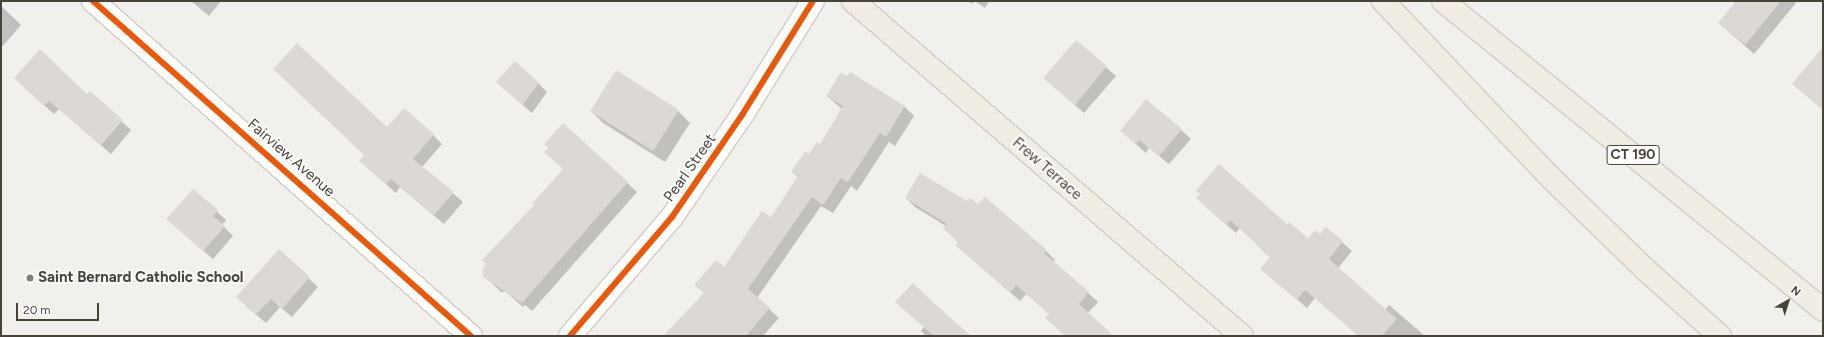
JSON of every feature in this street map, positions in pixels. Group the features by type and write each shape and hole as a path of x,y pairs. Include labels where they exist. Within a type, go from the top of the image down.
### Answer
{"main road":[{"name":"Frew Terrace","path":"853,1 1242,336"},
{"path":"1383,1 1557,183 1647,271 1720,336"},
{"name":"CT 190","path":"1443,1 1823,310"}],"street":[{"name":"Fairview Avenue","path":"93,1 471,336"},
{"name":"Pearl Street","path":"570,336 672,217 742,115 813,1"}],"building":[{"path":"1736,1 1781,1 1745,45 1718,23"},
{"path":"1076,40 1107,66 1075,105 1043,78"},
{"path":"297,43 387,127 404,108 434,134 413,159 454,192 434,215 391,179 386,184 359,161 364,155 273,69"},
{"path":"1823,47 1823,110 1792,84"},
{"path":"40,49 87,94 90,91 123,120 101,145 49,101 44,106 14,78"},
{"path":"515,61 539,83 522,105 496,82"},
{"path":"616,70 679,110 653,151 590,111"},
{"path":"841,72 847,76 850,72 905,106 886,137 880,133 848,182 841,178 823,205 812,197 748,289 770,308 746,336 663,336 704,293 694,285 716,260 724,267 762,211 771,217 798,176 791,172 805,151 809,154 817,142 820,144 843,106 826,96"},
{"path":"1146,99 1182,129 1159,156 1139,140 1136,144 1120,131"},
{"path":"563,123 628,182 522,303 483,277 483,268 486,264 482,260 534,205 532,204 563,169 544,152 548,148 544,144"},
{"path":"1219,164 1287,224 1289,222 1308,238 1315,230 1320,234 1326,227 1343,241 1329,259 1397,319 1382,336 1359,336 1305,290 1297,300 1260,269 1270,257 1264,253 1265,251 1230,220 1226,225 1196,198 1200,194 1196,191"},
{"path":"920,173 967,201 970,198 978,204 985,197 1047,250 1044,253 1089,292 1079,304 1114,336 1065,336 1045,318 1049,314 1016,285 1010,292 955,245 958,242 943,228 947,224 905,198"},
{"path":"193,189 218,210 213,216 225,226 203,251 166,219"},
{"path":"279,249 310,277 282,309 271,299 256,314 236,297"},
{"path":"913,283 971,336 934,336 895,302"}],"cycle path":[{"path":"93,1 471,336"},
{"path":"570,336 672,217 742,115 813,1"}],"place":[{"name":"Saint Bernard Catholic School","path":"30,278"}]}
